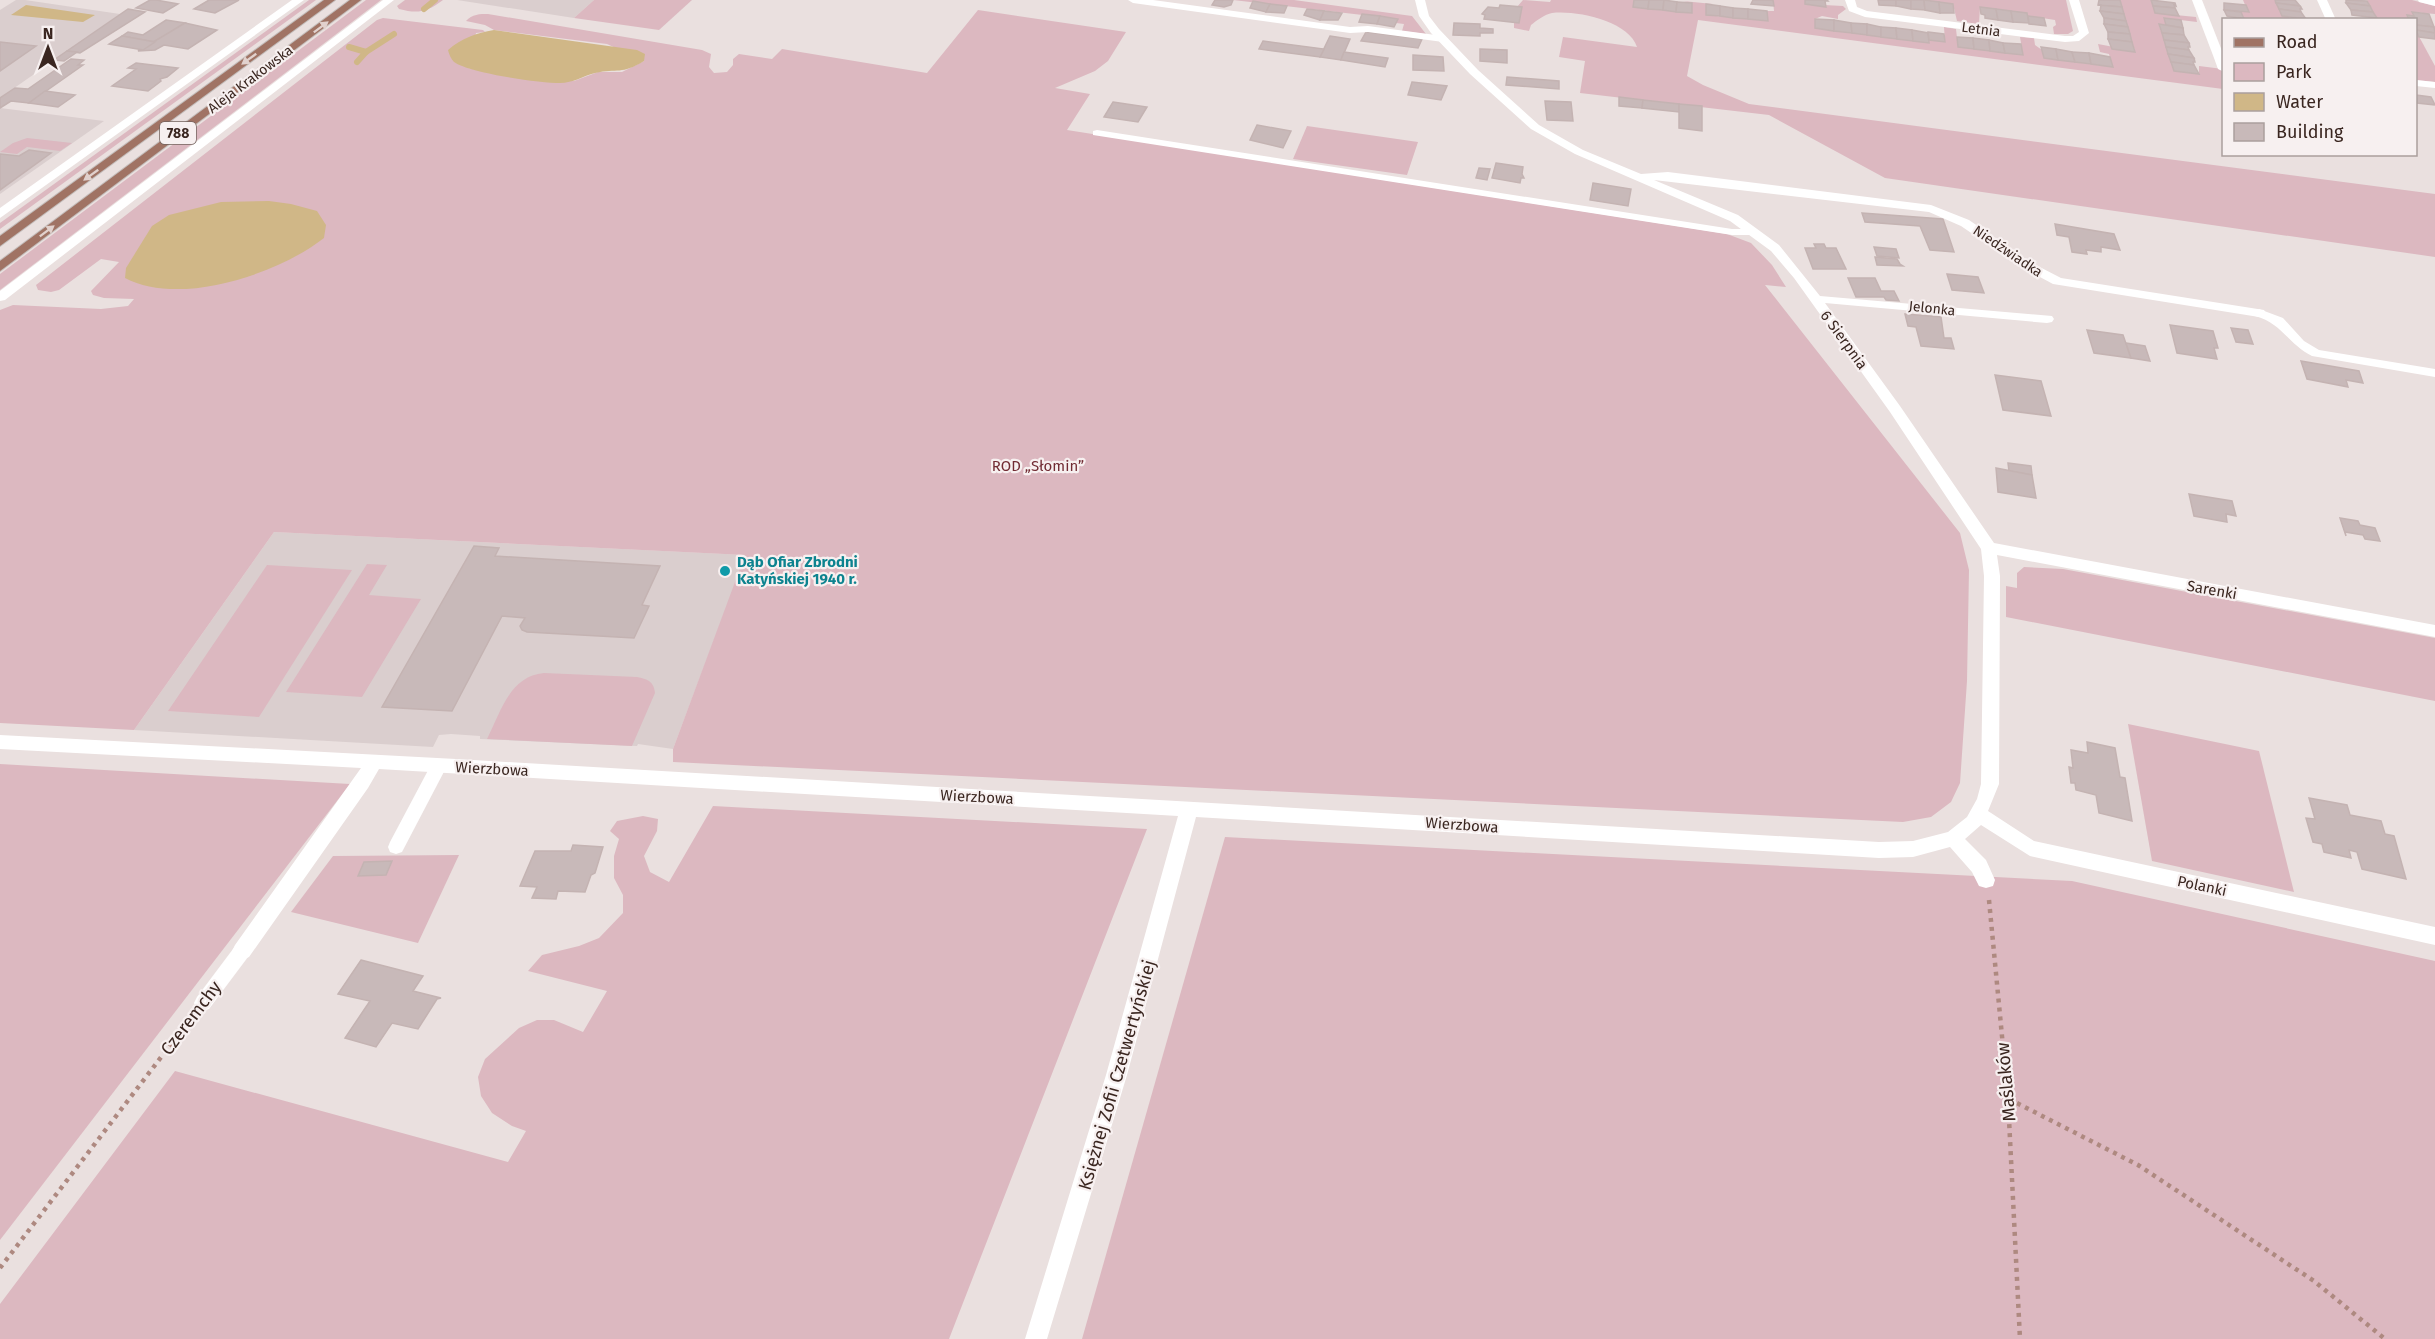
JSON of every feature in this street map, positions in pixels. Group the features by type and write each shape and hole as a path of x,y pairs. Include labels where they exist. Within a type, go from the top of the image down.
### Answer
{"main road":[{"name":"Aleja Krakowska","path":"0,242 330,0"},
{"name":"Aleja Krakowska","path":"0,267 356,0"}],"street":[{"path":"0,214 298,0"},
{"path":"0,297 389,0"},
{"name":"6 Sierpnia","path":"1420,0 1428,22 1443,39 1474,72 1535,127 1579,152 1734,218 1782,256 1895,410 1989,548 1992,576 1990,784 1973,822 1953,838"},
{"name":"Letnia","path":"1850,0 1853,9 1865,14 2075,39 2084,33 2074,0"},
{"path":"2197,0 2222,62"},
{"path":"2322,0 2330,18"},
{"path":"2423,0 2435,3"},
{"path":"2417,83 2435,85"},
{"name":"Niedźwiadka","path":"1639,177 1668,176 1931,209 1971,226 2031,270 2058,281 2259,313"},
{"name":"Jelonka","path":"1816,300 1830,298 2047,319"},
{"name":"Sarenki","path":"1989,548 2435,631"},
{"name":"Wierzbowa","path":"0,742 1879,850 1913,849 1953,838"},
{"name":"Czeremchy","path":"242,951 362,783 373,763"},
{"name":"Księżnej Zofii Czetwertyńskiej","path":"1036,1339 1086,1187 1149,963 1189,809"},
{"name":"Polanki","path":"1978,814 2030,848 2435,936"},
{"path":"1953,838 1979,866 1986,880"}],"lane":[{"path":"1133,0 1350,30 1368,29 1443,39"},
{"path":"1097,133 1732,232 1754,232"},
{"name":"Niedźwiadka","path":"2259,313 2279,319 2302,346 2316,353 2435,373"},
{"path":"396,848 439,766"},
{"name":"Czeremchy","path":"202,1003 242,951"}],"path":[{"name":"Maślaków","path":"1986,880 2008,1099 2020,1339"},
{"name":"Czeremchy","path":"0,1268 202,1003"},
{"path":"2008,1099 2138,1165 2314,1281 2385,1339"}],"shaded area":[{"path":"16,0 120,14 0,98 0,10"},
{"path":"457,0 594,0 574,18"},
{"path":"0,108 104,121 0,194"},
{"path":"274,532 746,555 673,749 638,744 637,746 480,739 480,736 451,734 439,735 433,747 134,730"}],"green space":[{"path":"309,0 316,0 0,229 0,223"},
{"path":"366,0 381,0 0,290 0,274"},
{"path":"405,0 443,0 417,12 399,9 397,6"},
{"path":"594,0 692,0 659,30 574,18"},
{"path":"1233,0 1294,0 1412,16 1426,34 1402,31 1404,24 1396,23 1397,19"},
{"path":"1523,0 1550,2 1551,0 1634,0 1633,7 1692,13 1692,3 1683,1 1713,4 1706,5 1706,15 1767,21 1767,11 1774,11 1773,0 1805,0 1805,4 1843,6 1846,9 1838,15 1838,19 1822,16 1815,19 1815,28 1929,43 1929,40 1945,42 1944,27 1956,29 1958,47 2023,55 2020,37 2034,38 2035,45 2042,50 2044,58 2112,67 2109,54 2100,52 2098,44 2135,51 2120,1 2117,0 2151,0 2155,13 2196,17 2197,22 2164,18 2166,25 2159,25 2174,70 2199,74 2199,66 2222,69 2222,89 1698,20 1687,76 1749,104 2435,194 2435,257 1885,178 1769,115 1580,93 1585,61 1559,57 1563,37 1637,47 1632,38 1613,24 1574,13 1546,15 1531,25 1529,31 1514,28 1514,22 1519,22 1522,8 1517,7"},
{"path":"1922,0 2066,0 2073,31 2068,34 2054,34 2055,20 2028,16 2027,13 1980,7 1979,24 1957,21 1953,4"},
{"path":"2243,0 2275,0 2282,16 2290,18 2244,18 2241,12 2248,12"},
{"path":"2367,0 2412,0 2435,6 2435,14 2413,12 2414,16 2407,15 2408,18 2376,18"},
{"name":"ROD „Słomin”","path":"978,10 1126,32 1108,61 1095,71 1055,88 1090,94 1067,130 1727,234 1751,243 1772,265 1786,287 1765,285 1960,533 1969,570 1967,681 1960,783 1951,802 1931,817 1903,822 673,762 673,749 745,555 274,532 134,730 0,723 0,310 13,305 101,309 128,306 134,299 104,298 93,295 91,291 119,262 101,259 59,290 51,292 38,290 36,285 377,20 383,18 483,30 485,32 476,33 468,68 511,77 574,81 598,72 622,72 644,61 607,44 494,30 485,25 466,21 479,14 488,14 702,50 711,54 709,67 714,73 727,72 733,65 733,59 739,54 772,59 782,49 927,73"},
{"path":"2417,33 2435,66 2435,82 2417,80"},
{"path":"1307,126 1418,142 1407,175 1293,159"},
{"path":"27,138 72,143 60,151 27,147 17,154 0,152 13,143"},
{"path":"367,564 387,565 369,595 421,599 362,697 286,692"},
{"path":"267,565 352,570 259,717 168,711"},
{"path":"2024,567 2063,569 2435,638 2435,701 2006,617 2006,586 2017,588 2017,573"},
{"path":"544,673 637,677 649,681 655,693 632,746 487,739 502,707 515,688 532,676"},
{"path":"2128,724 2259,751 2294,892 2152,861"},
{"path":"0,764 350,784 0,1240"},
{"path":"713,806 1147,829 949,1339 0,1339 0,1304 175,1071 508,1162 526,1131 512,1126 492,1113 481,1096 478,1077 485,1059 519,1028 537,1020 554,1020 583,1032 607,991 528,971 542,955 579,946 599,938 623,913 623,895 614,878 614,856 619,839 610,831 617,821 643,816 658,819 657,831 644,856 650,872 669,882"},
{"path":"1225,837 2072,881 2435,961 2435,1339 1082,1339"},
{"path":"459,855 418,943 291,912 333,856"}],"water":[{"path":"26,5 95,15 83,22 11,15"},
{"path":"494,30 637,50 645,54 644,61 624,70 595,73 574,81 560,83 521,79 474,70 453,61 448,50 453,46 470,37"},
{"path":"269,201 317,211 326,225 324,238 281,264 228,282 200,288 173,289 147,286 125,278 126,268 152,226 169,215 221,202"}],"building":[{"path":"150,0 178,4 163,13 136,8"},
{"path":"209,0 239,0 215,13 194,9"},
{"path":"1215,0 1233,0 1231,5 1224,7 1212,5"},
{"path":"1634,0 1649,0 1648,9 1633,7"},
{"path":"1649,0 1664,0 1663,10 1648,9"},
{"path":"1664,0 1677,2 1676,12 1663,10"},
{"path":"1753,0 1773,0 1774,6 1751,4"},
{"path":"1805,0 1828,1 1825,1 1826,7 1805,4"},
{"path":"1878,0 1896,0 1896,6 1879,5"},
{"path":"1896,0 1911,0 1911,9 1896,6"},
{"path":"1911,0 1924,0 1925,10 1911,9"},
{"path":"1924,0 1939,2 1940,13 1925,10"},
{"path":"2099,0 2120,0 2122,7 2098,5"},
{"path":"2151,0 2175,3 2176,6 2174,5 2175,8 2153,6"},
{"path":"2275,0 2295,0 2300,6 2276,3"},
{"path":"2346,0 2367,1 2370,6 2346,3"},
{"path":"1253,1 1270,4 1266,12 1250,8"},
{"path":"1677,2 1692,3 1692,13 1676,12"},
{"path":"1939,2 1953,4 1954,13 1940,13"},
{"path":"2224,3 2246,5 2249,12 2224,10"},
{"path":"2276,3 2300,6 2302,9 2300,9 2301,12 2279,9"},
{"path":"2346,3 2370,6 2373,12 2351,10"},
{"path":"1270,4 1287,6 1284,13 1266,12"},
{"path":"1706,4 1720,6 1720,16 1706,15"},
{"path":"1500,5 1522,7 1519,23 1484,19 1485,15 1482,14 1488,7 1499,8"},
{"path":"2101,5 2122,7 2124,14 2100,11"},
{"path":"1720,6 1733,8 1733,18 1720,16"},
{"path":"2153,6 2175,8 2179,16 2155,13"},
{"path":"1980,7 1996,9 1998,20 1985,18 1985,15 1981,14"},
{"path":"1733,8 1748,9 1748,19 1733,18"},
{"path":"128,9 145,12 80,53 67,51"},
{"path":"1307,9 1324,11 1320,20 1304,15"},
{"path":"1748,9 1767,11 1768,21 1748,19"},
{"path":"1996,9 2011,11 2013,22 1998,20"},
{"path":"2279,9 2301,12 2305,18 2298,18 2282,16"},
{"path":"2224,10 2241,12 2244,18 2238,18 2227,16"},
{"path":"2351,10 2373,12 2377,18 2352,15"},
{"path":"1324,11 1342,13 1338,20 1320,20"},
{"path":"2011,11 2027,13 2029,23 2013,22"},
{"path":"2100,11 2124,14 2126,21 2104,18"},
{"path":"2412,12 2429,14 2434,27 2417,25 2417,18 2408,18 2407,15 2414,16"},
{"path":"1362,14 1380,16 1377,24 1359,22"},
{"path":"1380,16 1398,19 1394,27 1377,24"},
{"path":"2028,16 2044,18 2046,26 2029,24"},
{"path":"2104,18 2126,21 2128,27 2104,24"},
{"path":"2164,18 2181,20 2183,28 2166,25"},
{"path":"1815,19 1834,20 1834,31 1815,28"},
{"path":"166,20 185,23 155,42 122,36 128,32 143,35"},
{"path":"1834,20 1851,23 1852,33 1834,31"},
{"path":"185,23 217,30 188,49 164,45 155,50 138,51"},
{"path":"1454,23 1480,24 1480,28 1493,29 1493,33 1480,33 1480,36 1453,35"},
{"path":"1851,23 1867,24 1867,35 1852,33"},
{"path":"1867,24 1881,27 1881,37 1867,35"},
{"path":"2104,24 2128,27 2130,34 2108,32"},
{"path":"2159,24 2183,28 2184,35 2162,33"},
{"path":"2417,25 2434,27 2435,33 2417,30"},
{"path":"1881,27 1896,28 1897,39 1881,37"},
{"path":"1896,28 1912,30 1913,41 1897,39"},
{"path":"1912,30 1928,33 1929,43 1913,41"},
{"path":"2417,30 2435,33 2435,39 2419,37"},
{"path":"1366,32 1422,39 1418,48 1361,41"},
{"path":"1928,32 1944,34 1945,42 1929,40"},
{"path":"2108,32 2130,34 2132,42 2108,39"},
{"path":"2162,33 2184,35 2189,43 2164,40"},
{"path":"122,36 155,42 143,50 109,44"},
{"path":"1330,36 1350,39 1341,60 1320,57"},
{"path":"1957,37 1973,38 1974,49 1958,47"},
{"path":"1973,38 1989,40 1990,51 1974,49"},
{"path":"2108,39 2132,42 2135,52 2112,49"},
{"path":"1989,40 2003,43 2005,53 1990,51"},
{"path":"2164,40 2189,43 2189,50 2166,47"},
{"path":"1263,41 1324,49 1320,57 1259,49"},
{"path":"0,42 36,46 0,71"},
{"path":"2003,43 2021,44 2023,55 2005,53"},
{"path":"2041,47 2056,49 2058,60 2044,58"},
{"path":"2166,47 2189,50 2194,58 2168,54"},
{"path":"1480,49 1507,50 1507,63 1480,61"},
{"path":"2056,49 2072,52 2075,62 2058,60"},
{"path":"67,51 77,52 64,61 54,60"},
{"path":"1344,52 1388,58 1385,67 1341,60"},
{"path":"2072,52 2089,53 2091,64 2075,62"},
{"path":"2089,53 2110,57 2113,67 2091,64"},
{"path":"2168,54 2194,58 2194,65 2171,62"},
{"path":"1413,55 1443,57 1444,71 1413,70"},
{"path":"71,59 84,60 78,65 83,65 29,103 11,101 0,108 0,98 15,88 28,89"},
{"path":"2171,62 2194,65 2199,74 2174,71"},
{"path":"136,63 178,68 167,77 160,79 161,81 148,91 112,86 136,69 128,68"},
{"path":"1507,77 1559,81 1559,89 1506,85"},
{"path":"1412,82 1447,86 1441,100 1408,95"},
{"path":"45,91 75,95 58,107 29,103"},
{"path":"2417,95 2431,97 2435,105 2417,103"},
{"path":"1619,97 1643,100 1642,108 1619,106"},
{"path":"1643,100 1679,104 1679,112 1642,108"},
{"path":"1545,101 1571,102 1573,121 1547,120"},
{"path":"1113,102 1147,107 1138,122 1104,117"},
{"path":"1679,104 1702,106 1702,131 1679,128"},
{"path":"1257,125 1291,131 1283,148 1250,140"},
{"path":"29,150 51,153 0,190 0,154 19,156"},
{"path":"1496,163 1523,167 1524,178 1521,178 1520,183 1492,178"},
{"path":"1479,168 1490,169 1487,180 1476,178"},
{"path":"1593,183 1631,189 1628,206 1590,200"},
{"path":"1862,213 1943,219 1954,252 1930,250 1920,226 1865,222"},
{"path":"2055,224 2114,234 2120,250 2101,247 2101,252 2086,250 2087,254 2072,252 2069,237 2057,235"},
{"path":"1814,244 1836,248 1846,269 1813,269 1805,248 1816,248"},
{"path":"1874,247 1896,249 1899,258 1877,256"},
{"path":"1875,257 1897,259 1903,266 1877,265"},
{"path":"1947,274 1978,277 1984,293 1952,290"},
{"path":"1848,278 1875,278 1881,291 1894,291 1899,301 1886,300 1884,297 1856,297"},
{"path":"1905,314 1941,317 1944,338 1951,338 1954,349 1921,346 1916,327 1908,326"},
{"path":"2170,325 2213,331 2218,348 2214,348 2217,359 2177,353"},
{"path":"2231,328 2248,330 2253,344 2236,342"},
{"path":"2087,330 2123,335 2131,358 2094,353"},
{"path":"2126,343 2145,346 2150,361 2131,358"},
{"path":"2301,361 2359,371 2363,383 2346,380 2348,387 2307,379"},
{"path":"1995,375 2041,381 2051,416 2003,410"},
{"path":"2008,463 2031,466 2032,475 2009,471"},
{"path":"1996,468 2032,475 2036,498 1998,492"},
{"path":"2189,494 2232,501 2236,516 2226,514 2227,522 2194,516"},
{"path":"2340,518 2358,521 2360,525 2375,528 2380,541 2345,532 2346,536"},
{"path":"474,546 499,548 495,556 660,566 642,605 649,606 634,638 527,632 520,626 525,618 502,616 452,711 382,707"},
{"path":"2087,742 2115,748 2120,777 2125,778 2132,821 2099,813 2096,795 2076,790 2075,783 2071,783 2069,767 2073,768 2071,750 2088,753"},
{"path":"2309,798 2347,805 2350,815 2381,821 2385,834 2394,836 2406,879 2362,869 2357,852 2349,850 2351,858 2324,852 2322,844 2313,842 2306,818 2315,819"},
{"path":"573,845 603,847 595,873 591,875 585,892 558,891 556,899 532,898 537,887 520,886 535,851 571,851"},
{"path":"392,861 386,875 358,876 364,862"},
{"path":"361,960 423,976 413,991 441,998 437,999 418,1029 392,1023 376,1047 345,1038 370,1001 338,994"}],"waterway":[{"path":"424,9 435,0"},
{"path":"366,52 394,34"},
{"path":"349,47 366,52"},
{"path":"357,62 366,52"}],"place":[{"name":"Dąb Ofiar Zbrodni Katyńskiej 1940 r.","path":"725,571"}]}
